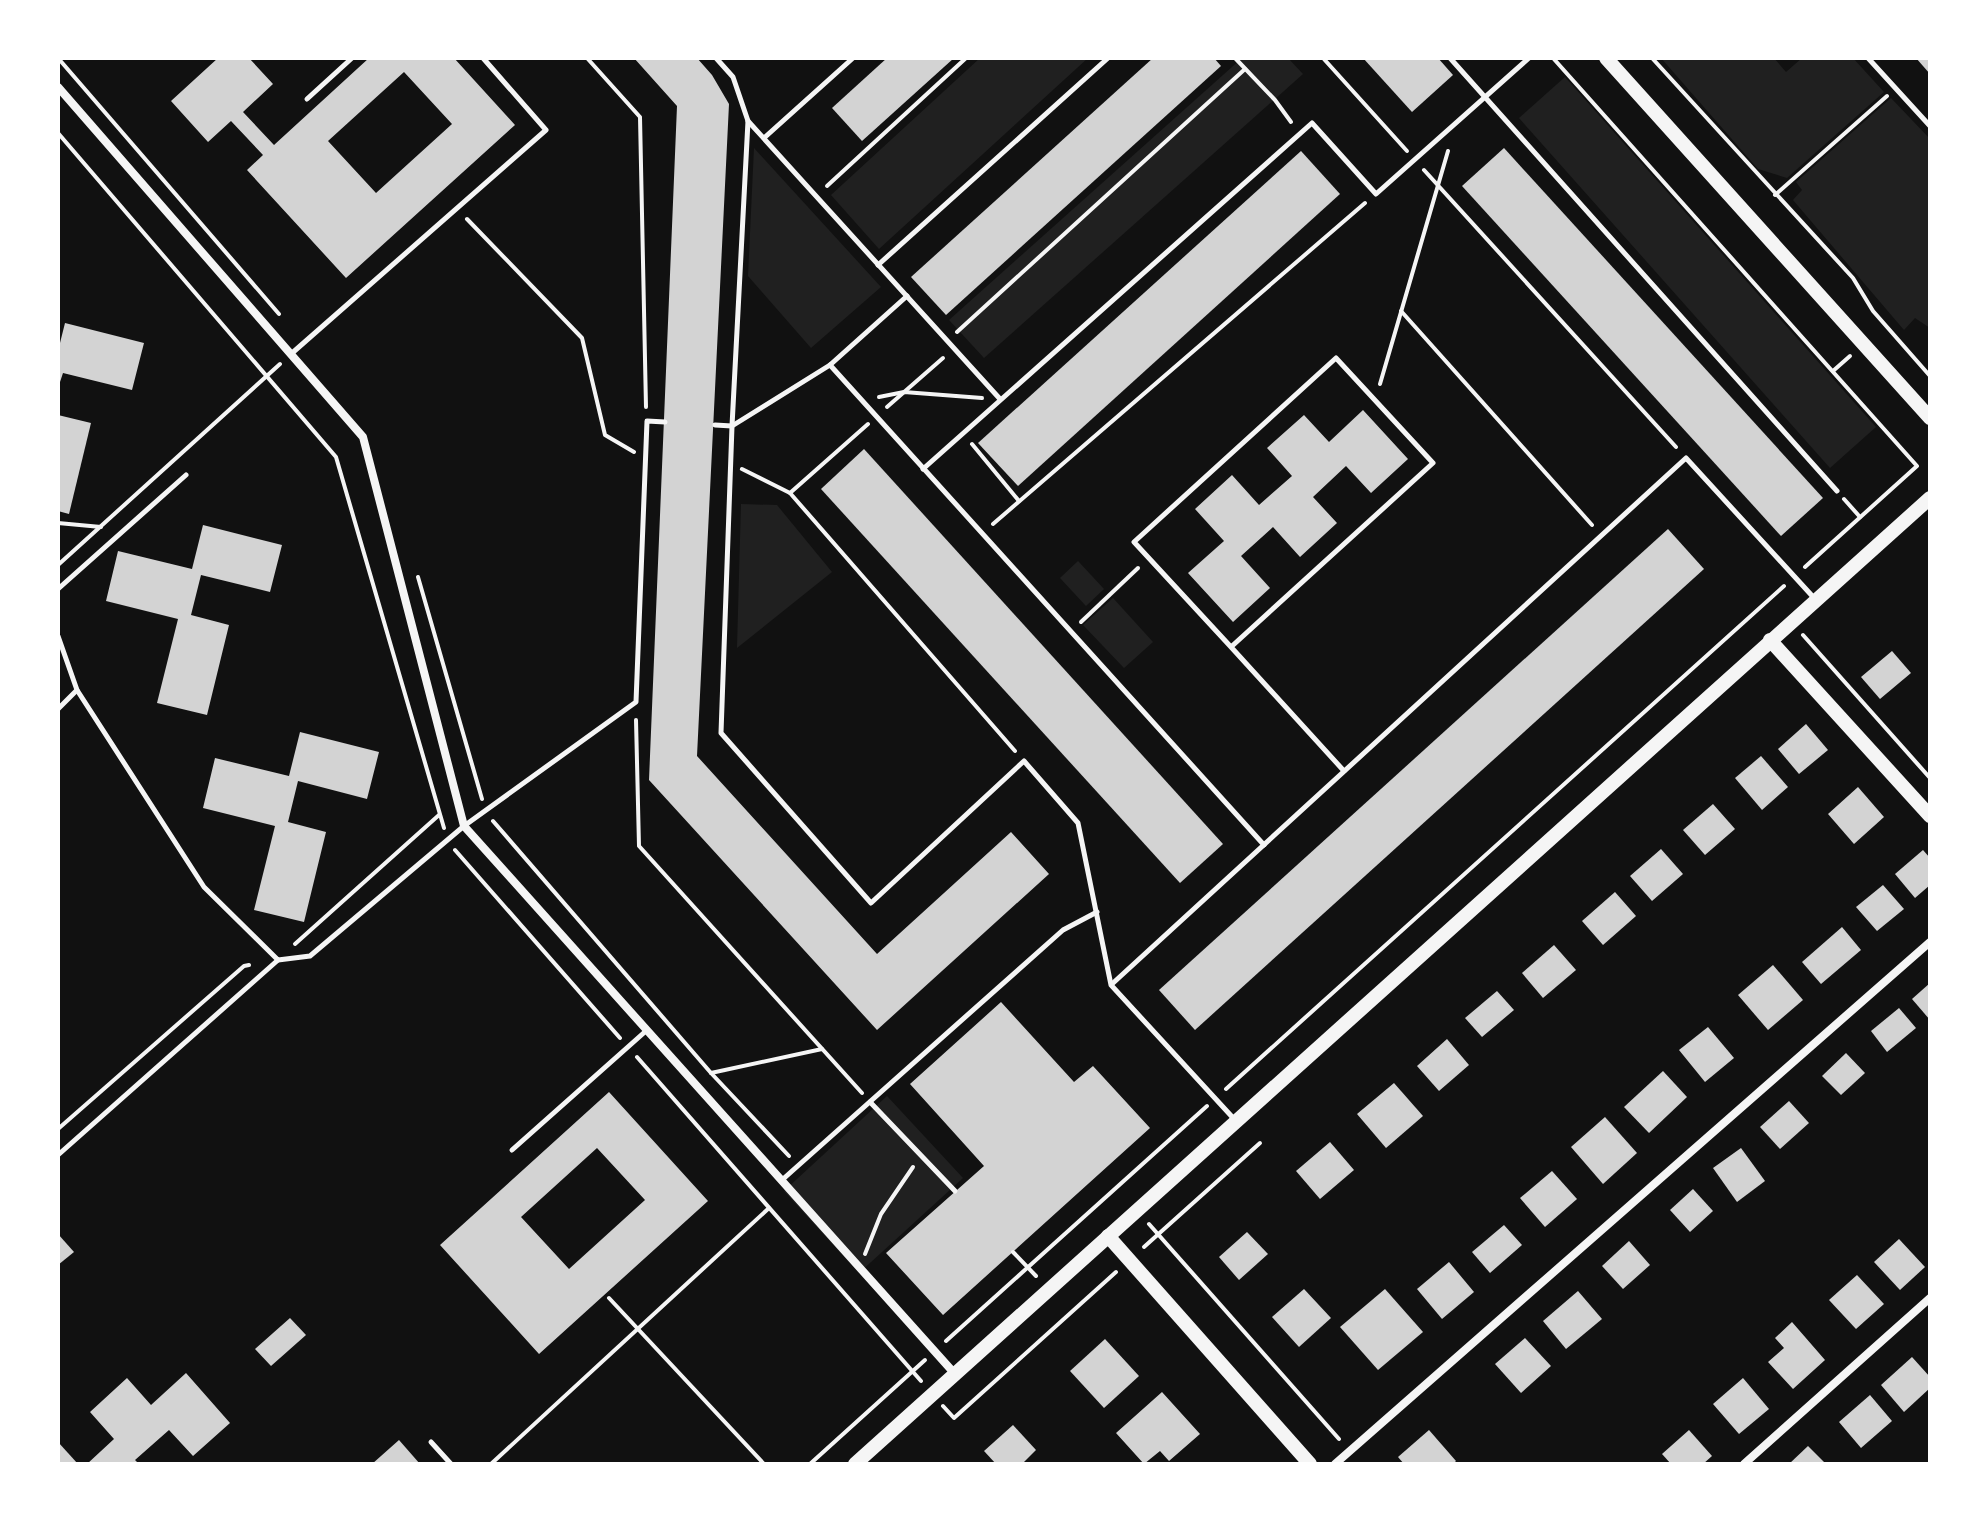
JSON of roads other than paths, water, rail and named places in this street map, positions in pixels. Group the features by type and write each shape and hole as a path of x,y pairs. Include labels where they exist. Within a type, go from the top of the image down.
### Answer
{"main road":[{"path":"1611,59 1930,418"},
{"path":"855,1464 1930,498"},
{"path":"1770,640 1930,816"},
{"path":"1108,1236 1310,1464"}],"street":[{"path":"58,87 363,437 464,826 955,1374"},
{"path":"1335,1464 1930,942"},
{"path":"1744,1464 1930,1298"}],"lane":[{"path":"307,99 352,58"},
{"path":"290,354 546,130 483,58"},
{"path":"716,58 733,77 748,121 732,426 721,733 871,903 1024,761 1078,823 1111,985 1235,1121"},
{"path":"764,138 853,58"},
{"path":"878,265 1108,58"},
{"path":"1450,58 1837,491"},
{"path":"923,469 1312,123 1376,194 1529,58"},
{"path":"1868,58 1930,126"},
{"path":"748,121 1000,399"},
{"path":"715,425 732,426 830,365 907,296"},
{"path":"1231,647 1433,463 1336,358 1134,542 1344,771"},
{"path":"830,365 1264,846"},
{"path":"58,1155 278,960 310,956 464,826 636,702 647,421 665,422"},
{"path":"1111,985 1686,458 1816,599"},
{"path":"58,589 186,475"},
{"path":"58,636 77,690 204,887 278,960"},
{"path":"58,709 77,690"},
{"path":"782,1181 1063,930 1097,912"},
{"path":"512,1150 647,1030"},
{"path":"870,1102 955,1191"},
{"path":"431,1442 451,1464"}]}
